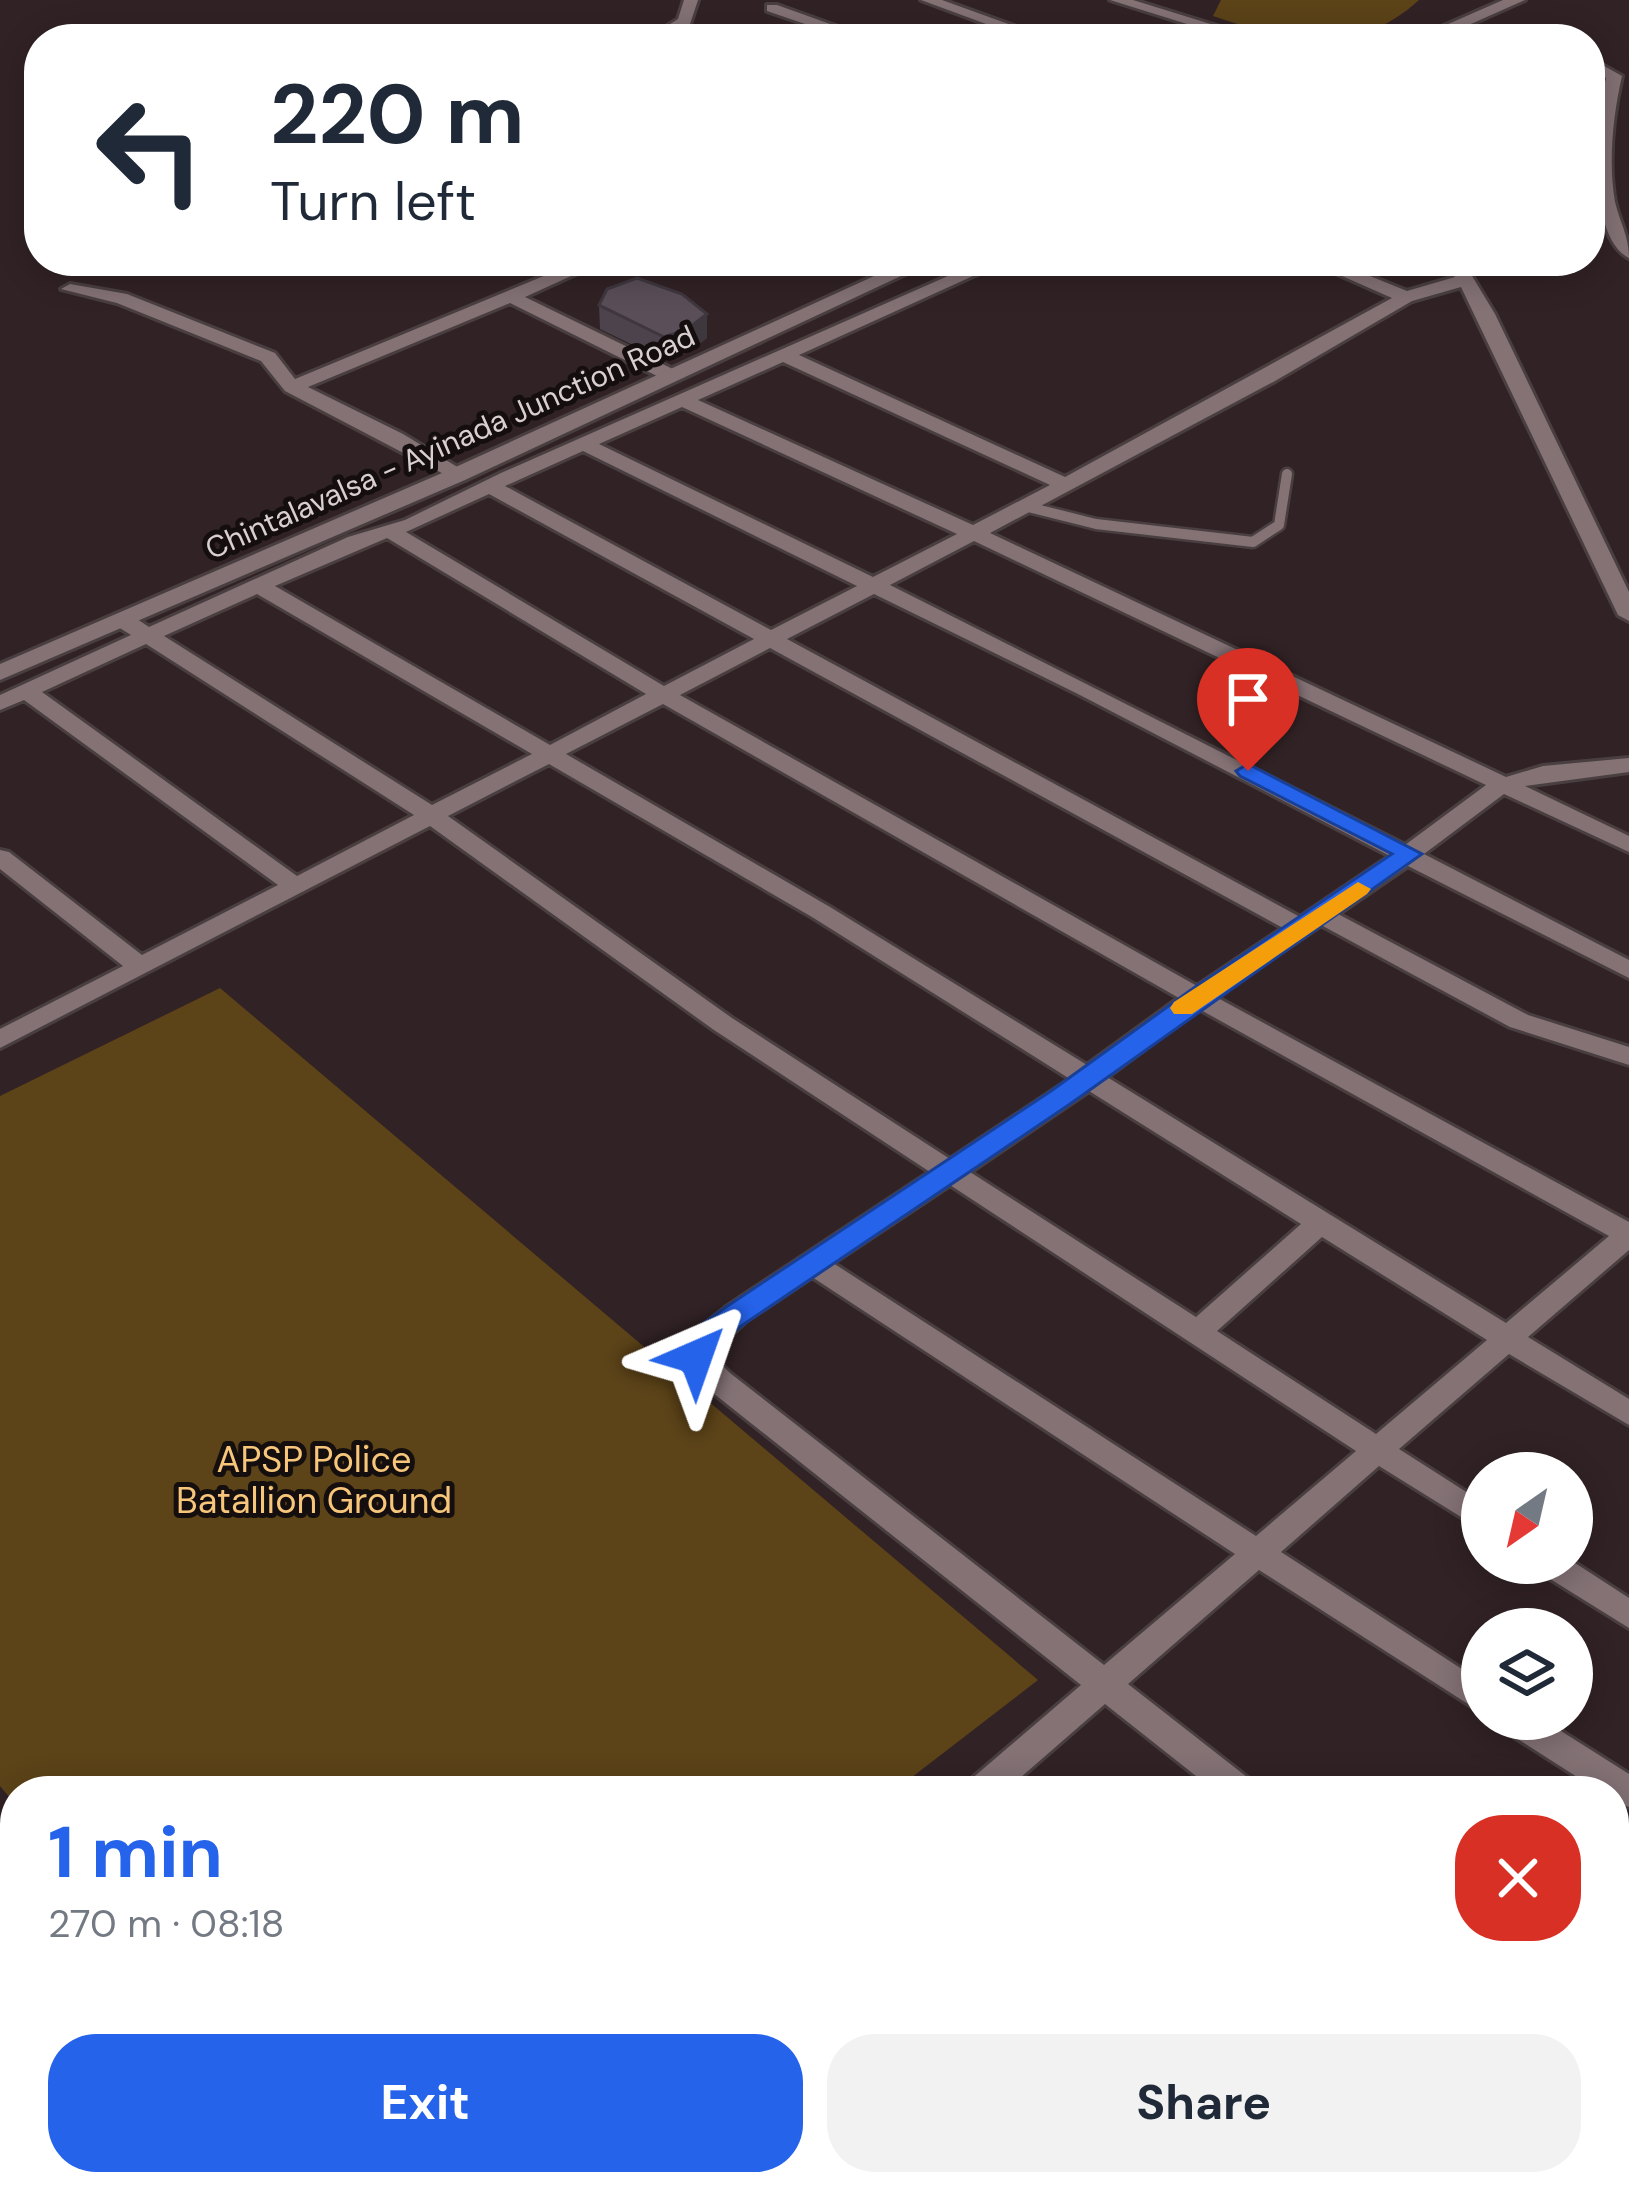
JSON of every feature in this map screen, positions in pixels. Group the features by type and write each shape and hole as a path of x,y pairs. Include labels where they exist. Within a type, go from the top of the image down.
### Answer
{"main road":[{"path":"1458,24 1516,0"},
{"name":"Chintalavalsa - Ayinada Junction Road","path":"0,674 457,475 890,276"}],"street":[{"path":"928,0 998,24"},
{"path":"1117,0 1199,24"},
{"path":"772,8 819,24"},
{"path":"1605,71 1614,76 1605,100"},
{"path":"1605,198 1629,254"},
{"path":"292,387 559,276"},
{"path":"0,703 355,541 391,532 963,276"},
{"path":"1354,276 1406,297"},
{"path":"0,1040 974,533 1449,276"},
{"path":"1462,276 1509,360 1629,615"},
{"path":"70,289 121,298 268,357 292,387 396,438 457,475"},
{"path":"510,296 672,376"},
{"path":"783,356 1065,484"},
{"path":"681,400 974,533 1629,845"},
{"path":"583,444 1087,688 1629,970"},
{"path":"489,486 1311,921 1519,1021 1629,1056"},
{"path":"391,532 571,642 1197,998 1629,1234 999,1776"},
{"path":"259,585 1090,1075 1629,1414"},
{"path":"123,620 431,815 723,1024 1461,1504"},
{"path":"26,691 296,886"},
{"path":"1221,1776 737,1396 696,1357 696,1348 812,1263 1410,854 1499,786 1543,773 1629,765"},
{"path":"0,857 141,967"},
{"path":"1199,1331 1322,1221"},
{"path":"812,1263 1461,1686"},
{"path":"1582,1584 1629,1615"},
{"path":"1547,1740 1604,1776"}],"lane":[{"path":"1024,506 1096,524 1252,542 1269,536 1283,520 1287,474"}],"green space":[{"path":"1221,0 1419,0 1385,24 1239,24 1213,16"},
{"name":"APSP Police Batallion Ground","path":"220,988 1038,1680 913,1776 0,1776 0,1096"}],"building":[{"path":"637,278 682,294 707,314 686,330 664,337 599,305 607,289"}],"slow traffic":[{"path":"1183,1008 1358,889"}],"route":[{"path":"696,1357 696,1348 705,1338 736,1314 1061,1098 1197,998 1410,854 1248,771"}]}
